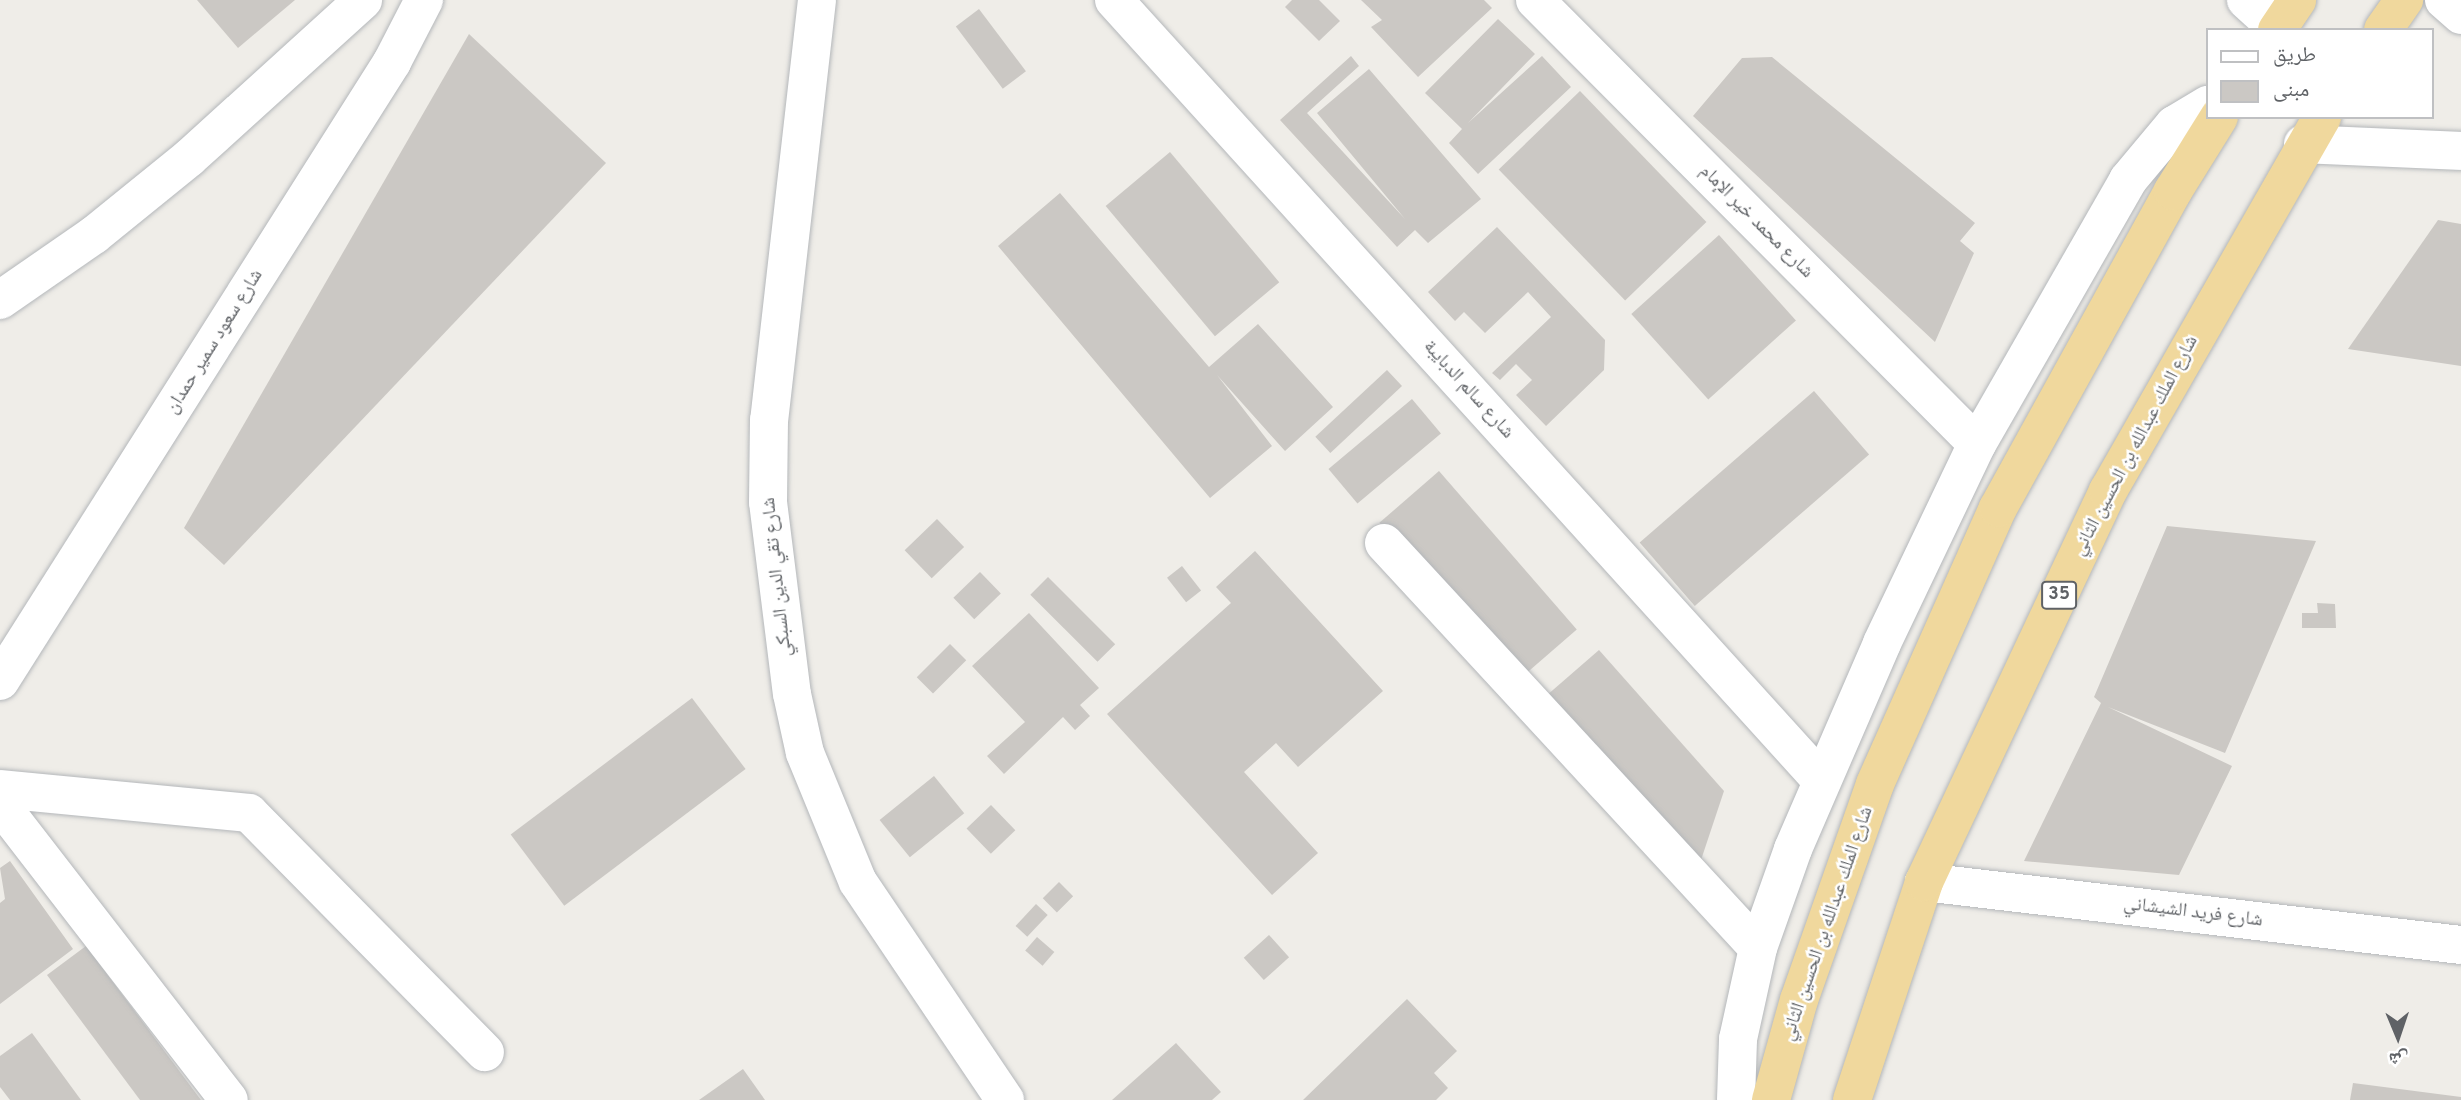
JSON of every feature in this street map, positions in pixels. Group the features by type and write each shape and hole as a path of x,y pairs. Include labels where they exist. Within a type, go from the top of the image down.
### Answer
{"highway":[{"path":"2278,28 2297,0"},
{"path":"2384,28 2404,0"},
{"name":"شارع الملك عبدالله بن الحسين الثاني","path":"1771,1100 1799,1000 1875,784 1998,508 2166,202 2218,119"},
{"name":"شارع الملك عبدالله بن الحسين الثاني","path":"1852,1100 1924,882 2108,491 2312,131"}],"street":[{"path":"0,300 93,235 190,158 363,0"},
{"name":"شارع سعود سمير حمدان","path":"0,681 392,62 424,0"},
{"name":"شارع تقي الدين السبكي","path":"817,0 769,420 769,515 792,694 806,753 858,882 1006,1100"},
{"name":"شارع سالم الدبايبة","path":"1114,0 1822,781"},
{"name":"شارع محمد خير الإمام","path":"1535,0 1977,444"},
{"path":"2246,0 2276,28"},
{"path":"2444,0 2461,15"},
{"path":"1736,1100 1738,1039 1758,948 1822,781 1977,444 2128,180 2174,125 2206,106"},
{"path":"2312,131 2461,150"},
{"path":"1384,543 1758,948"},
{"path":"0,789 249,813 485,1052"},
{"path":"0,804 229,1100"},
{"name":"شارع فريد الشيشاني","path":"1924,882 2461,946"}],"building":[{"path":"197,0 295,0 238,48"},
{"path":"1292,0 1319,0 1340,21 1319,41 1285,7"},
{"path":"1361,0 1484,0 1492,8 1418,77 1371,27 1382,20"},
{"path":"979,9 1026,71 1003,89 956,26"},
{"path":"1498,19 1535,54 1468,123 1542,56 1571,87 1478,174 1449,143 1462,129 1425,93"},
{"path":"469,34 606,163 224,565 184,528"},
{"path":"1351,56 1359,66 1307,113 1405,219 1317,113 1369,69 1481,199 1428,243 1415,230 1397,247 1280,120"},
{"path":"1772,57 1975,223 1960,241 1974,253 1935,342 1693,116 1742,58"},
{"path":"1580,91 1706,222 1625,300 1499,169"},
{"path":"1170,152 1279,282 1215,336 1106,206"},
{"path":"1060,193 1209,367 1258,324 1333,407 1285,451 1217,375 1272,446 1210,498 998,246"},
{"path":"2438,220 2461,224 2461,366 2348,349"},
{"path":"1497,227 1605,340 1604,370 1546,426 1516,395 1532,380 1516,364 1500,380 1492,373 1551,317 1528,292 1485,333 1464,312 1455,321 1428,292"},
{"path":"1719,235 1796,320 1708,399 1631,314"},
{"path":"1387,370 1402,386 1330,453 1315,437"},
{"path":"1814,391 1869,454 1695,606 1640,543"},
{"path":"1412,399 1441,433 1357,504 1329,469"},
{"path":"1439,471 1577,629 1517,681 1379,523"},
{"path":"937,519 964,547 932,578 905,550"},
{"path":"2167,526 2316,541 2225,753 2108,707 2232,766 2179,875 2024,861 2101,703 2094,697"},
{"path":"1255,551 1383,691 1298,767 1276,743 1244,772 1318,853 1272,895 1107,714 1231,603 1216,587"},
{"path":"1182,566 1201,590 1186,602 1167,578"},
{"path":"980,572 1001,594 974,619 953,598"},
{"path":"1048,577 1115,644 1097,662 1030,595"},
{"path":"2317,603 2335,604 2336,628 2302,628 2302,613 2318,613"},
{"path":"1029,613 1099,688 1080,705 1090,716 1075,730 1063,717 1004,774 987,756 1025,722 972,666"},
{"path":"950,644 966,660 933,693 917,677"},
{"path":"1599,650 1724,791 1699,866 1546,696"},
{"path":"692,698 746,769 564,906 511,835"},
{"path":"934,776 964,813 910,857 880,820"},
{"path":"991,805 1015,830 991,854 967,829"},
{"path":"10,861 73,949 0,1004 0,903 5,899 0,868"},
{"path":"1059,882 1073,896 1057,912 1043,898"},
{"path":"1036,904 1048,915 1027,937 1016,926"},
{"path":"1269,935 1289,957 1264,980 1244,958"},
{"path":"1037,937 1054,952 1043,966 1025,951"},
{"path":"86,946 201,1100 140,1100 47,975"},
{"path":"1407,999 1457,1051 1434,1073 1448,1088 1436,1100 1303,1100"},
{"path":"32,1033 81,1100 10,1100 0,1087 0,1056"},
{"path":"1176,1043 1221,1092 1212,1100 1112,1100"},
{"path":"743,1069 765,1100 699,1100"},
{"path":"2353,1083 2461,1097 2461,1100 2350,1100"}]}
